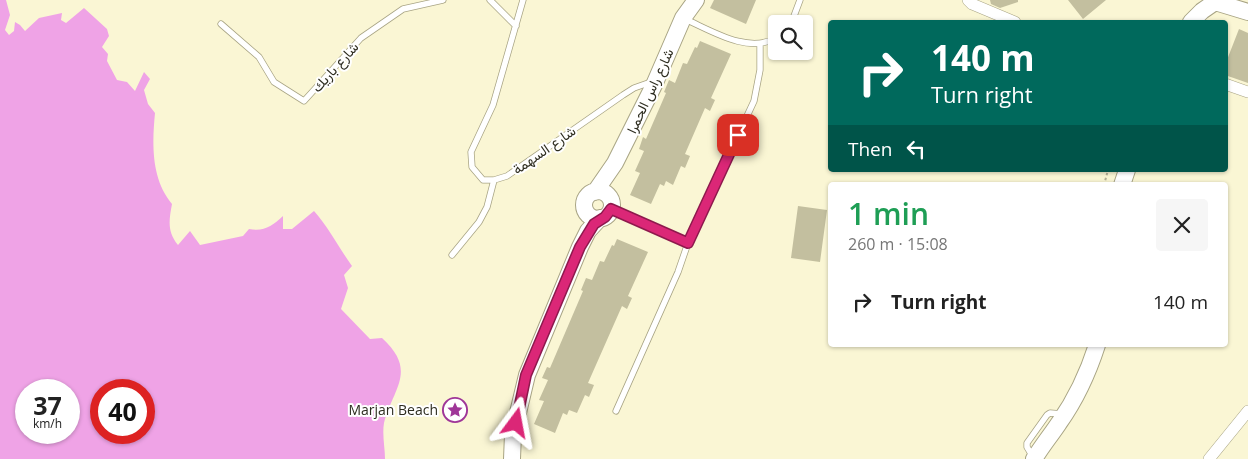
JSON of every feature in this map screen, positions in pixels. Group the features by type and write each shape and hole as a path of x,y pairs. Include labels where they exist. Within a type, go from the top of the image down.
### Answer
{"street":[{"name":"شارع راس الحمرا","path":"684,18 687,0"},
{"name":"شارع راس الحمرا","path":"512,459 513,434 526,375 580,247 604,204 615,164 684,18 696,0"},
{"path":"968,0 972,4 1010,20"},
{"path":"1196,17 1215,2 1248,12"},
{"path":"1228,85 1248,92"},
{"name":"شارع راس الحمرا","path":"580,247 587,196 604,204"},
{"path":"1034,459 1064,414 1090,366 1097,347"},
{"path":"1209,459 1248,411"}],"lane":[{"name":"شارع باريك","path":"222,24 259,57 274,82 304,101 361,38 403,9 443,0"},
{"path":"490,0 516,26"},
{"path":"452,255 479,222 487,207 494,180 483,180 472,167 471,152 493,105 523,0"},
{"path":"794,15 800,0"},
{"path":"684,18 724,36 760,45 768,42"},
{"path":"616,411 678,272 688,243 754,101 760,70 760,45"},
{"name":"شارع السهمة","path":"494,180 507,176 637,87 654,82"},
{"path":"604,204 688,243"}],"path":[{"path":"527,448 529,429"}],"shaded area":[{"path":"0,0 6,0 10,15 5,30 9,35 14,31 15,22 25,31 39,18 62,13 61,20 66,23 84,8 107,29 109,36 102,47 108,54 107,61 117,80 127,82 135,91 144,72 150,79 144,90 148,104 155,113 154,161 160,184 172,204 170,231 178,245 190,231 200,245 243,236 249,229 259,230 268,227 283,216 283,229 292,229 314,211 352,266 344,275 348,288 341,309 370,339 382,338 399,360 400,380 384,423 385,459 0,459"}],"building":[{"path":"714,0 756,0 746,24 710,8"},
{"path":"990,0 1018,0 1018,2 1000,8 991,4"},
{"path":"1068,0 1106,0 1083,19"},
{"path":"1239,29 1248,33 1248,83 1228,76 1228,57"},
{"path":"700,41 731,54 711,98 715,100 710,111 705,108 685,154 690,156 685,168 681,166 673,185 666,181 664,186 660,184 651,204 630,195 640,173 635,171 644,151 639,149 643,137 646,139 666,93 664,92 669,80 675,83 683,63 687,64"},
{"path":"798,206 827,210 820,262 791,258"},
{"path":"617,239 648,252 628,296 632,298 627,309 622,306 588,383 594,385 589,397 585,395 577,413 569,410 567,415 563,413 555,433 534,424 544,401 539,400 548,380 542,378 547,367 550,368 583,291 581,290 586,278 592,280 600,261 604,262"}],"place":[{"name":"Marjan Beach","path":"455,410"}],"route":[{"path":"516,423 526,375 588,231 600,218 605,217 611,209 688,243 738,135"}]}
